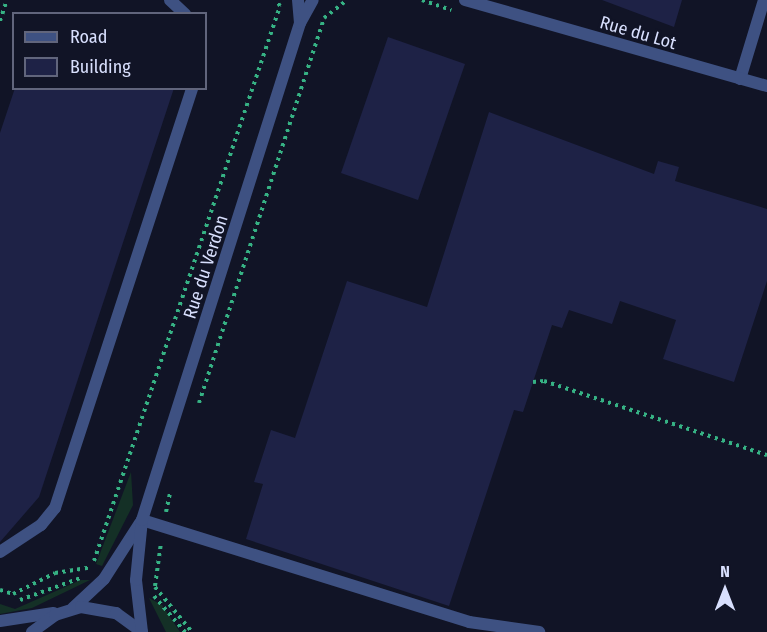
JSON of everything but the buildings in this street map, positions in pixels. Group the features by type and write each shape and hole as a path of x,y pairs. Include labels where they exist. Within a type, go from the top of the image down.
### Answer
{"street":[{"path":"170,0 183,12"},
{"path":"298,0 300,23"},
{"path":"300,23 313,0"},
{"name":"Rue du Lot","path":"465,0 767,86"},
{"path":"740,79 764,0"},
{"name":"Rue du Verdon","path":"142,632 137,589 142,520 300,23"},
{"path":"0,552 41,525 55,508 191,90"},
{"path":"142,520 469,622 539,632"},
{"name":"Rue du Verdon","path":"32,632 68,610 96,588 142,520"},
{"path":"0,621 68,610 108,610 142,632"}],"path":[{"path":"0,21 7,0"},
{"path":"92,567 280,6 276,0"},
{"path":"533,382 544,381 767,455"},
{"path":"155,587 192,632"},
{"path":"137,589 161,600 185,632"}],"green space":[{"path":"131,472 133,505 102,566 96,564"},
{"path":"81,580 90,580 32,608 0,614 0,604 15,609"},
{"path":"149,598 162,605 180,632 166,632"}]}
